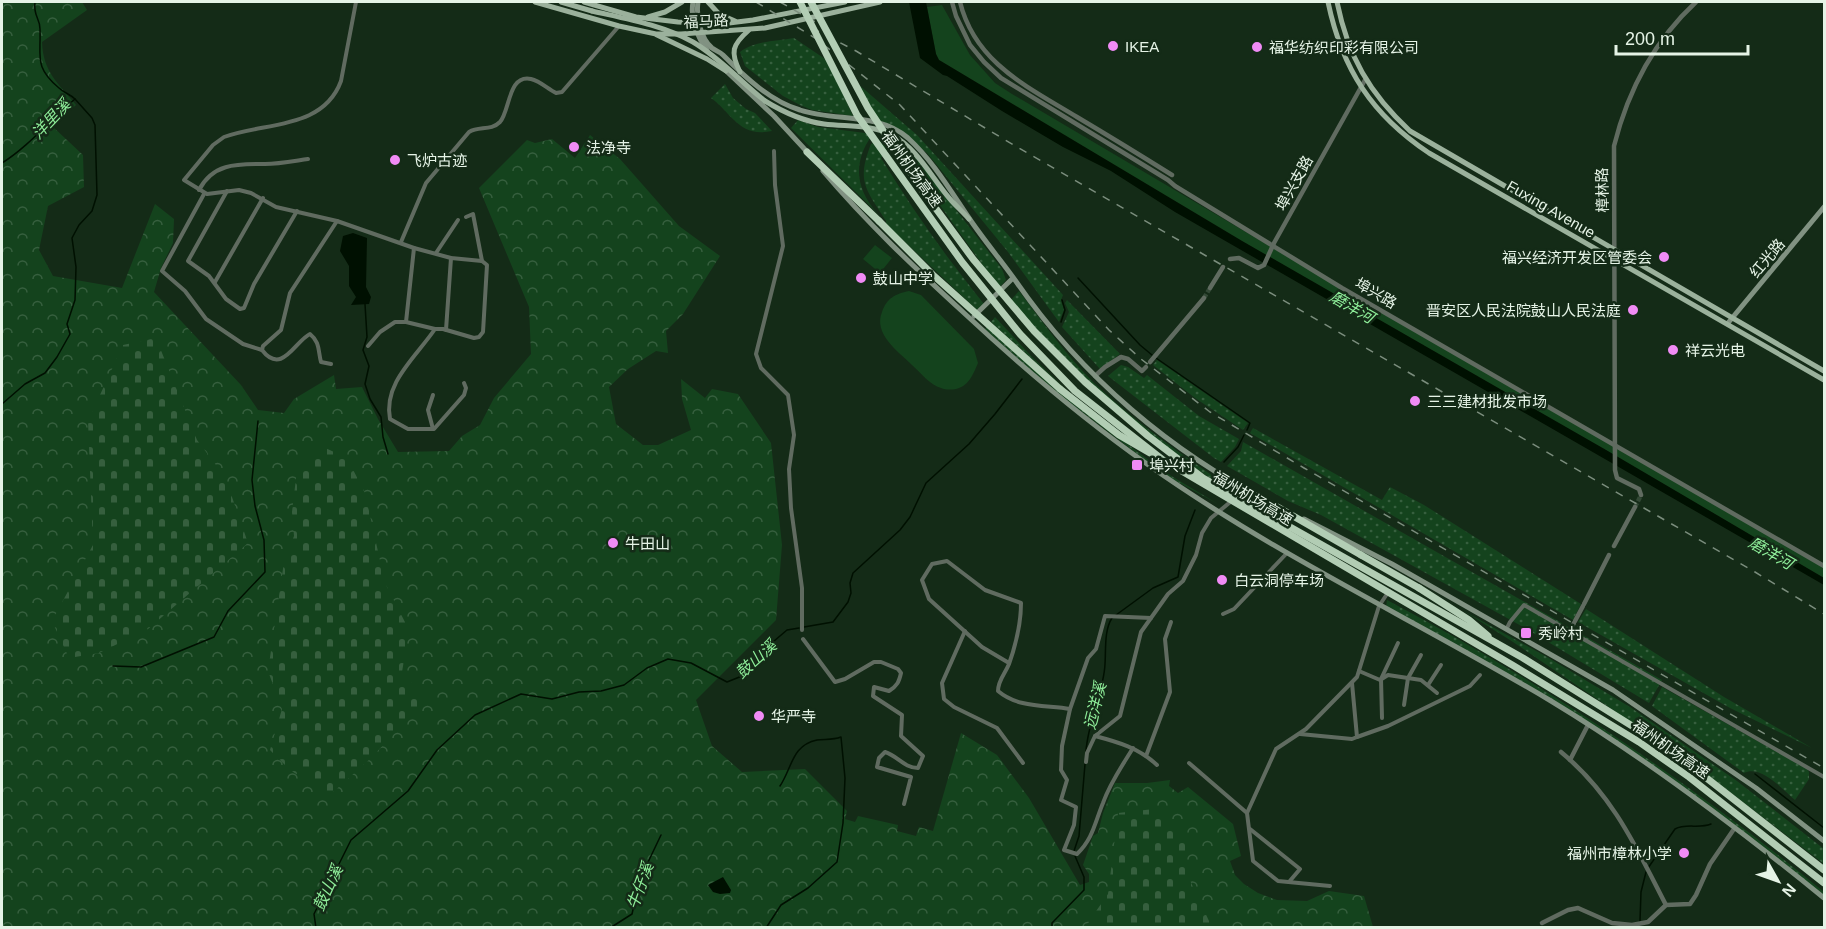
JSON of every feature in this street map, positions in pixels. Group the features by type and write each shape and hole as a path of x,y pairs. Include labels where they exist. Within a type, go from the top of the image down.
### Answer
{"highway":[{"name":"福州机场高速","path":"800,2 857,115 962,262 1020,334 1075,391 1163,460 1639,742 1689,777 1824,883"},
{"name":"福州机场高速","path":"811,2 868,108 923,191 973,259 1061,360 1148,436 1203,478 1499,645 1653,740 1695,769 1824,870"},
{"path":"807,152 933,275 1060,389 1119,435 1163,460"},
{"path":"1274,505 1419,588 1469,620 1499,645"}],"main road":[{"name":"福马路","path":"535,2 656,34 749,30 880,2"},
{"path":"561,2 663,28 695,43 779,110 810,122 867,127 891,135 911,150 969,219 1007,266 1013,278 1061,340 1095,376 1152,426 1183,449 1246,489 1401,569 1507,628 1633,703 1756,788 1824,841"},
{"name":"福马路","path":"584,2 636,17 696,24 740,22 845,2"},
{"path":"636,17 655,16 682,2"},
{"path":"693,2 692,17 705,48 774,116 891,246 1034,376 1108,436 1148,465 1287,552 1588,724 1734,828 1824,898"},
{"path":"696,24 698,2"},
{"path":"708,2 719,14 740,22"},
{"name":"Fuxing Avenue","path":"1328,2 1341,49 1361,87 1387,120 1420,147 1824,380"},
{"name":"Fuxing Avenue","path":"1337,2 1347,40 1365,80 1396,118 1423,140 1824,371"},
{"path":"740,72 734,58 734,51 736,43 749,30"},
{"path":"700,33 712,48 720,52 740,72 769,95 798,110 819,115 867,120 894,129 906,136 926,157 955,195 969,219"},
{"path":"656,34 726,71"},
{"name":"红光路","path":"1728,323 1824,207"},
{"path":"971,319 1013,278"}],"street":[{"path":"356,2 340,81 332,99 309,116 229,135 218,141 184,180 204,194 239,190 262,198 276,207 337,220 414,248 451,258 482,261 487,265 483,332 479,337 435,330 406,322 395,322 380,332 368,346"},
{"name":"埠兴路","path":"952,2 970,45 1001,78 1170,177"},
{"name":"埠兴路","path":"960,2 978,42 1006,73 1170,177 1175,186 1273,247 1824,566"},
{"name":"樟林路","path":"1641,495 1639,489 1617,478 1615,470 1613,168 1617,135 1633,91 1648,60 1670,28 1696,2"},
{"path":"401,242 419,197 433,174 469,132 498,124 505,115 511,92 516,85 524,79 529,79 556,93 562,92 619,26"},
{"name":"埠兴支路","path":"1230,259 1239,258 1258,268 1264,266 1365,80"},
{"path":"774,151 775,185 783,246 756,354 760,368 788,395 795,435 789,470 791,508 802,588 802,630"},
{"path":"199,190 205,178 230,165 308,159"},
{"path":"227,191 188,261 215,282 230,303 240,309 243,308 254,284 297,212"},
{"path":"204,194 162,271 185,291 206,319 243,344 262,350 270,357 277,359 294,350 304,337 310,334 319,345 321,362 331,364"},
{"path":"215,282 262,198"},
{"path":"466,217 473,214 482,261"},
{"path":"262,350 263,346 281,330 291,293 337,220"},
{"path":"436,254 458,220"},
{"path":"406,322 414,248"},
{"path":"446,330 451,258"},
{"path":"1210,288 1223,267"},
{"path":"1150,362 1204,298"},
{"path":"435,330 397,378 388,398 390,419 397,425 408,429 433,429 464,395 466,388 464,384"},
{"path":"1095,376 1121,357 1144,369"},
{"path":"433,395 428,410 433,429"},
{"path":"1086,762 1087,753 1095,736 1120,716 1140,632 1168,594 1184,581 1196,555 1202,533 1211,518 1246,489"},
{"path":"1614,546 1635,507"},
{"path":"1223,614 1234,609 1287,552"},
{"path":"1570,630 1609,555"},
{"path":"1009,663 982,647 929,599 922,580 932,564 947,561 985,590 1021,603 1021,622 1009,663 998,691 1021,704 1070,709"},
{"path":"1330,886 1278,881 1253,861 1247,813 1276,749 1310,726 1357,677 1379,606 1401,569"},
{"path":"1507,628 1524,605 1824,777"},
{"path":"1133,748 1102,803 1095,828 1086,845 1077,854 1064,850 1074,825 1077,807 1061,800 1067,780 1061,770 1062,746 1070,709 1088,658 1096,649 1105,616 1150,618"},
{"path":"1146,756 1170,692 1165,639 1171,622"},
{"path":"965,631 942,683 944,699 954,707 997,728 1023,763"},
{"path":"803,639 835,682 845,679 874,662 881,662 898,669 901,673 900,681 895,687 889,691 874,687 873,696 902,715 901,736 923,756 918,768 909,768 885,752 879,758 877,766 911,777 904,804"},
{"path":"1382,718 1381,679 1398,643"},
{"path":"1404,705 1408,678 1421,655"},
{"path":"1428,685 1441,665"},
{"path":"1359,671 1381,679 1388,675 1421,680 1437,693"},
{"path":"1299,734 1352,739 1388,726 1470,686 1480,675"},
{"path":"1352,682 1357,737"},
{"path":"1570,760 1588,724"},
{"path":"1095,736 1133,748 1158,765"},
{"path":"1561,752 1590,778 1606,797 1666,905"},
{"path":"1189,763 1247,813"},
{"path":"1249,828 1300,869 1289,882"},
{"path":"1542,923 1568,910 1578,908 1612,924 1635,925 1648,922 1666,905 1687,905 1692,901 1710,864 1734,828"}],"green space":[{"path":"2,2 82,2 87,10 42,42 48,69 76,105 52,126 83,155 84,187 48,206 39,250 53,276 122,288 155,204 174,219 173,243 161,268 154,292 241,385 258,410 284,413 294,399 334,375 336,389 362,387 398,452 449,451 462,436 480,425 494,398 531,354 529,307 479,188 527,140 535,143 552,139 575,158 590,135 620,159 679,226 720,256 683,314 666,331 668,353 656,351 628,369 609,387 616,424 643,445 658,445 691,430 682,399 681,379 705,398 712,389 738,394 771,443 782,545 776,620 696,700 712,746 742,772 805,769 847,811 845,819 855,822 858,816 898,825 897,831 916,836 919,827 933,831 961,733 997,755 1029,798 1080,885 1089,882 1089,874 1083,865 1093,836 1098,833 1115,783 1170,780 1169,786 1178,793 1188,787 1233,824 1241,856 1230,861 1235,875 1244,884 1258,893 1277,900 1307,901 1329,891 1364,896 1373,927 2,928"},
{"path":"942,5 970,55 995,83 1356,297 1824,567 1824,578 1242,241 939,60 927,7"},
{"path":"794,38 828,61 853,116 812,110 800,105 783,96 745,66 740,52 746,48"},
{"path":"725,84 733,98 755,113 772,131 761,132 744,128 711,98"},
{"path":"858,84 917,135 1063,295 1061,300 1064,310 1059,322 1008,252 927,153 909,139 879,122"},
{"path":"798,120 818,127 873,134 861,156 859,177 866,198 881,217 791,128"},
{"path":"882,139 896,142 915,157 1002,269 1006,280 999,288 900,149 887,151 881,158 893,177 930,233 984,304 977,310 886,224 865,185 864,177 864,168 871,144"},
{"path":"875,245 892,258 880,273 863,259"},
{"path":"909,291 921,295 974,349 978,363 963,386 948,389 933,384 888,342 884,335 880,320 886,303 892,297"},
{"path":"1019,291 1065,351 1095,384 1142,424 1226,485 1210,478 1174,454 1089,384 1051,347 1010,301"},
{"path":"1067,300 1120,354 1100,369 1062,327 1069,312 1065,303"},
{"path":"995,317 1032,357 1071,394 991,322"},
{"path":"987,327 1068,399 1163,471 1218,504 1174,480 1148,462 1052,389 985,329"},
{"path":"156,338 197,440 225,477 248,543 148,629 99,653 69,658 52,621 93,545 88,421 123,345"},
{"path":"1157,360 1248,423 1243,430 1195,398 1153,365"},
{"path":"1121,365 1144,378 1147,375 1199,416 1239,439 1235,447 1221,462 1214,458 1108,376"},
{"path":"1253,428 1382,500 1390,487 1424,505 1581,604 1573,620 1250,433"},
{"path":"1243,442 1662,680 1649,703 1525,628 1321,515 1288,501 1227,466 1241,451"},
{"path":"321,446 347,458 365,493 385,583 409,630 402,672 426,700 370,759 330,795 290,770 270,750 282,709 268,671 284,562 294,536 292,512 297,470"},
{"path":"1387,600 1502,665 1613,735 1721,811 1824,892 1824,895 1587,721 1386,608"},
{"path":"1586,609 1724,697 1812,748 1730,708 1578,622"},
{"path":"1462,610 1630,707 1737,781 1824,849 1824,864 1700,769"},
{"path":"1662,687 1807,769 1809,779 1795,800 1764,775 1751,771 1744,773 1652,706"},
{"path":"1154,809 1188,840 1186,872 1209,921 1217,927 1085,927 1108,894 1118,813"}],"water":[{"name":"磨洋河","path":"909,2 926,2 939,60 1242,241 1824,578 1824,585 1175,212 1111,171 1063,147 943,75 920,58"},
{"path":"353,233 367,238 366,287 371,297 369,304 351,305 356,297 349,286 349,266 340,251 343,236"},
{"path":"723,877 731,890 730,893 713,892 708,885"}],"waterway":[{"name":"洋里溪","path":"2,163 30,141 75,99 51,81 42,67 40,25 35,11 35,2"},
{"path":"2,404 25,384 45,373 70,334 67,324 75,300 76,267 72,238 79,225 92,211 97,195 95,125 92,118 75,99"},
{"name":"远洋溪","path":"1078,278 1152,355"},
{"path":"1061,322 1065,310 1062,300"},
{"path":"365,304 367,337 363,350 369,366 365,384 370,399 381,417 388,454"},
{"name":"远洋溪","path":"1156,358 1250,423 1247,430"},
{"name":"鼓山溪","path":"804,627 833,622 848,602 853,573 900,530 910,517 926,483 969,444 1022,379"},
{"path":"113,666 141,667 214,637 228,611 265,572 264,540 255,506 252,480 258,421"},
{"name":"远洋溪","path":"1224,462 1238,447 1244,435"},
{"name":"远洋溪","path":"1116,615 1153,588 1178,577 1185,536 1195,510"},
{"name":"远洋溪","path":"1086,751 1104,674 1107,634 1112,618"},
{"name":"鼓山溪","path":"316,928 314,914 351,840 408,791 437,750 475,715 521,694 552,699 624,685 647,668 668,659 691,663 727,682 742,676 761,652 787,630 799,628"},
{"path":"766,928 781,905 808,888 837,862 843,823 845,778 841,737 817,740 802,747 797,752 780,786"},
{"name":"远洋溪","path":"1074,851 1079,836 1085,764"},
{"path":"1755,774 1824,828"},
{"path":"1648,868 1675,829 1711,824"},
{"name":"牛仔溪","path":"610,928 632,914 640,879 661,835"},
{"name":"远洋溪","path":"1052,928 1052,923 1084,890 1084,877 1075,856"},
{"path":"1640,921 1641,892 1646,872"}],"tunnel":[{"path":"1204,298 1210,288"},
{"path":"1635,507 1641,495"}],"railway":[{"path":"756,2 815,38 900,105 1109,330 1141,359 1210,412 1824,768"},
{"path":"780,2 824,27"},
{"path":"812,28 856,51 1017,147 1824,614"}],"place":[{"name":"IKEA","path":"1113,46"},
{"name":"福华纺织印彩有限公司","path":"1257,47"},
{"name":"法净寺","path":"574,147"},
{"name":"飞炉古迹","path":"395,160"},
{"name":"福兴经济开发区管委会","path":"1664,257"},
{"name":"鼓山中学","path":"861,278"},
{"name":"晋安区人民法院鼓山人民法庭","path":"1633,310"},
{"name":"祥云光电","path":"1673,350"},
{"name":"三三建材批发市场","path":"1415,401"},
{"name":"埠兴村","path":"1137,465"},
{"name":"牛田山","path":"613,543"},
{"name":"白云洞停车场","path":"1222,580"},
{"name":"秀岭村","path":"1526,633"},
{"name":"华严寺","path":"759,716"},
{"name":"福州市樟林小学","path":"1684,853"}]}
